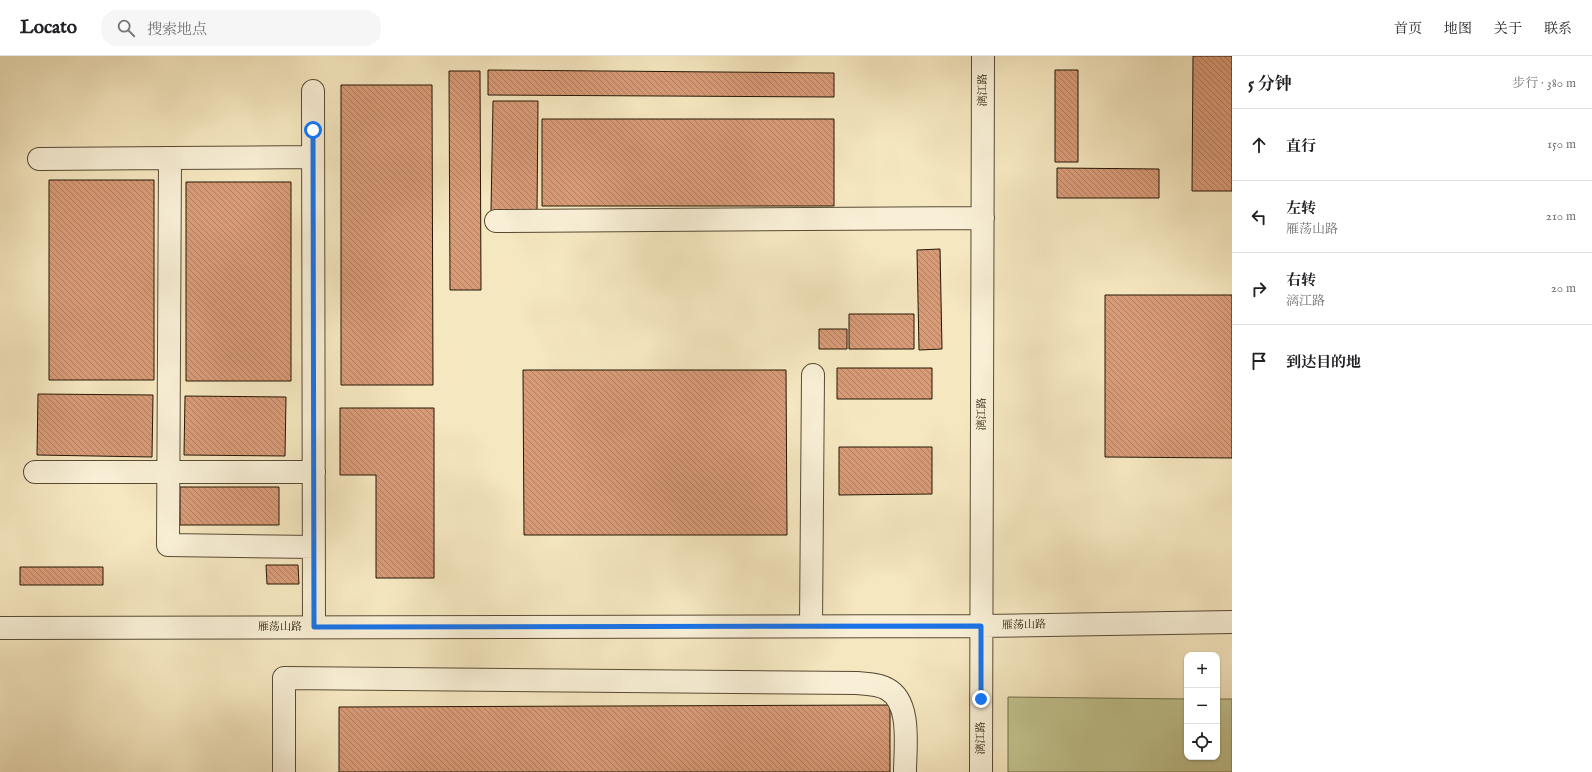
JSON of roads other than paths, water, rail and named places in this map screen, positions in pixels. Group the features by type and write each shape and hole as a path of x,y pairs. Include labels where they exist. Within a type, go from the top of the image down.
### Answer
{"street":[{"name":"漓江路","path":"981,772 983,56"},
{"path":"313,91 314,627"},
{"path":"39,159 313,156"},
{"path":"170,158 168,545 314,547"},
{"path":"496,221 983,218"},
{"path":"811,626 813,375"},
{"path":"35,472 314,472"},
{"name":"雁荡山路","path":"0,628 981,626 1232,622"},
{"path":"284,772 284,678 841,683 872,685 887,689 898,697 903,708 905,722 905,772"}]}
